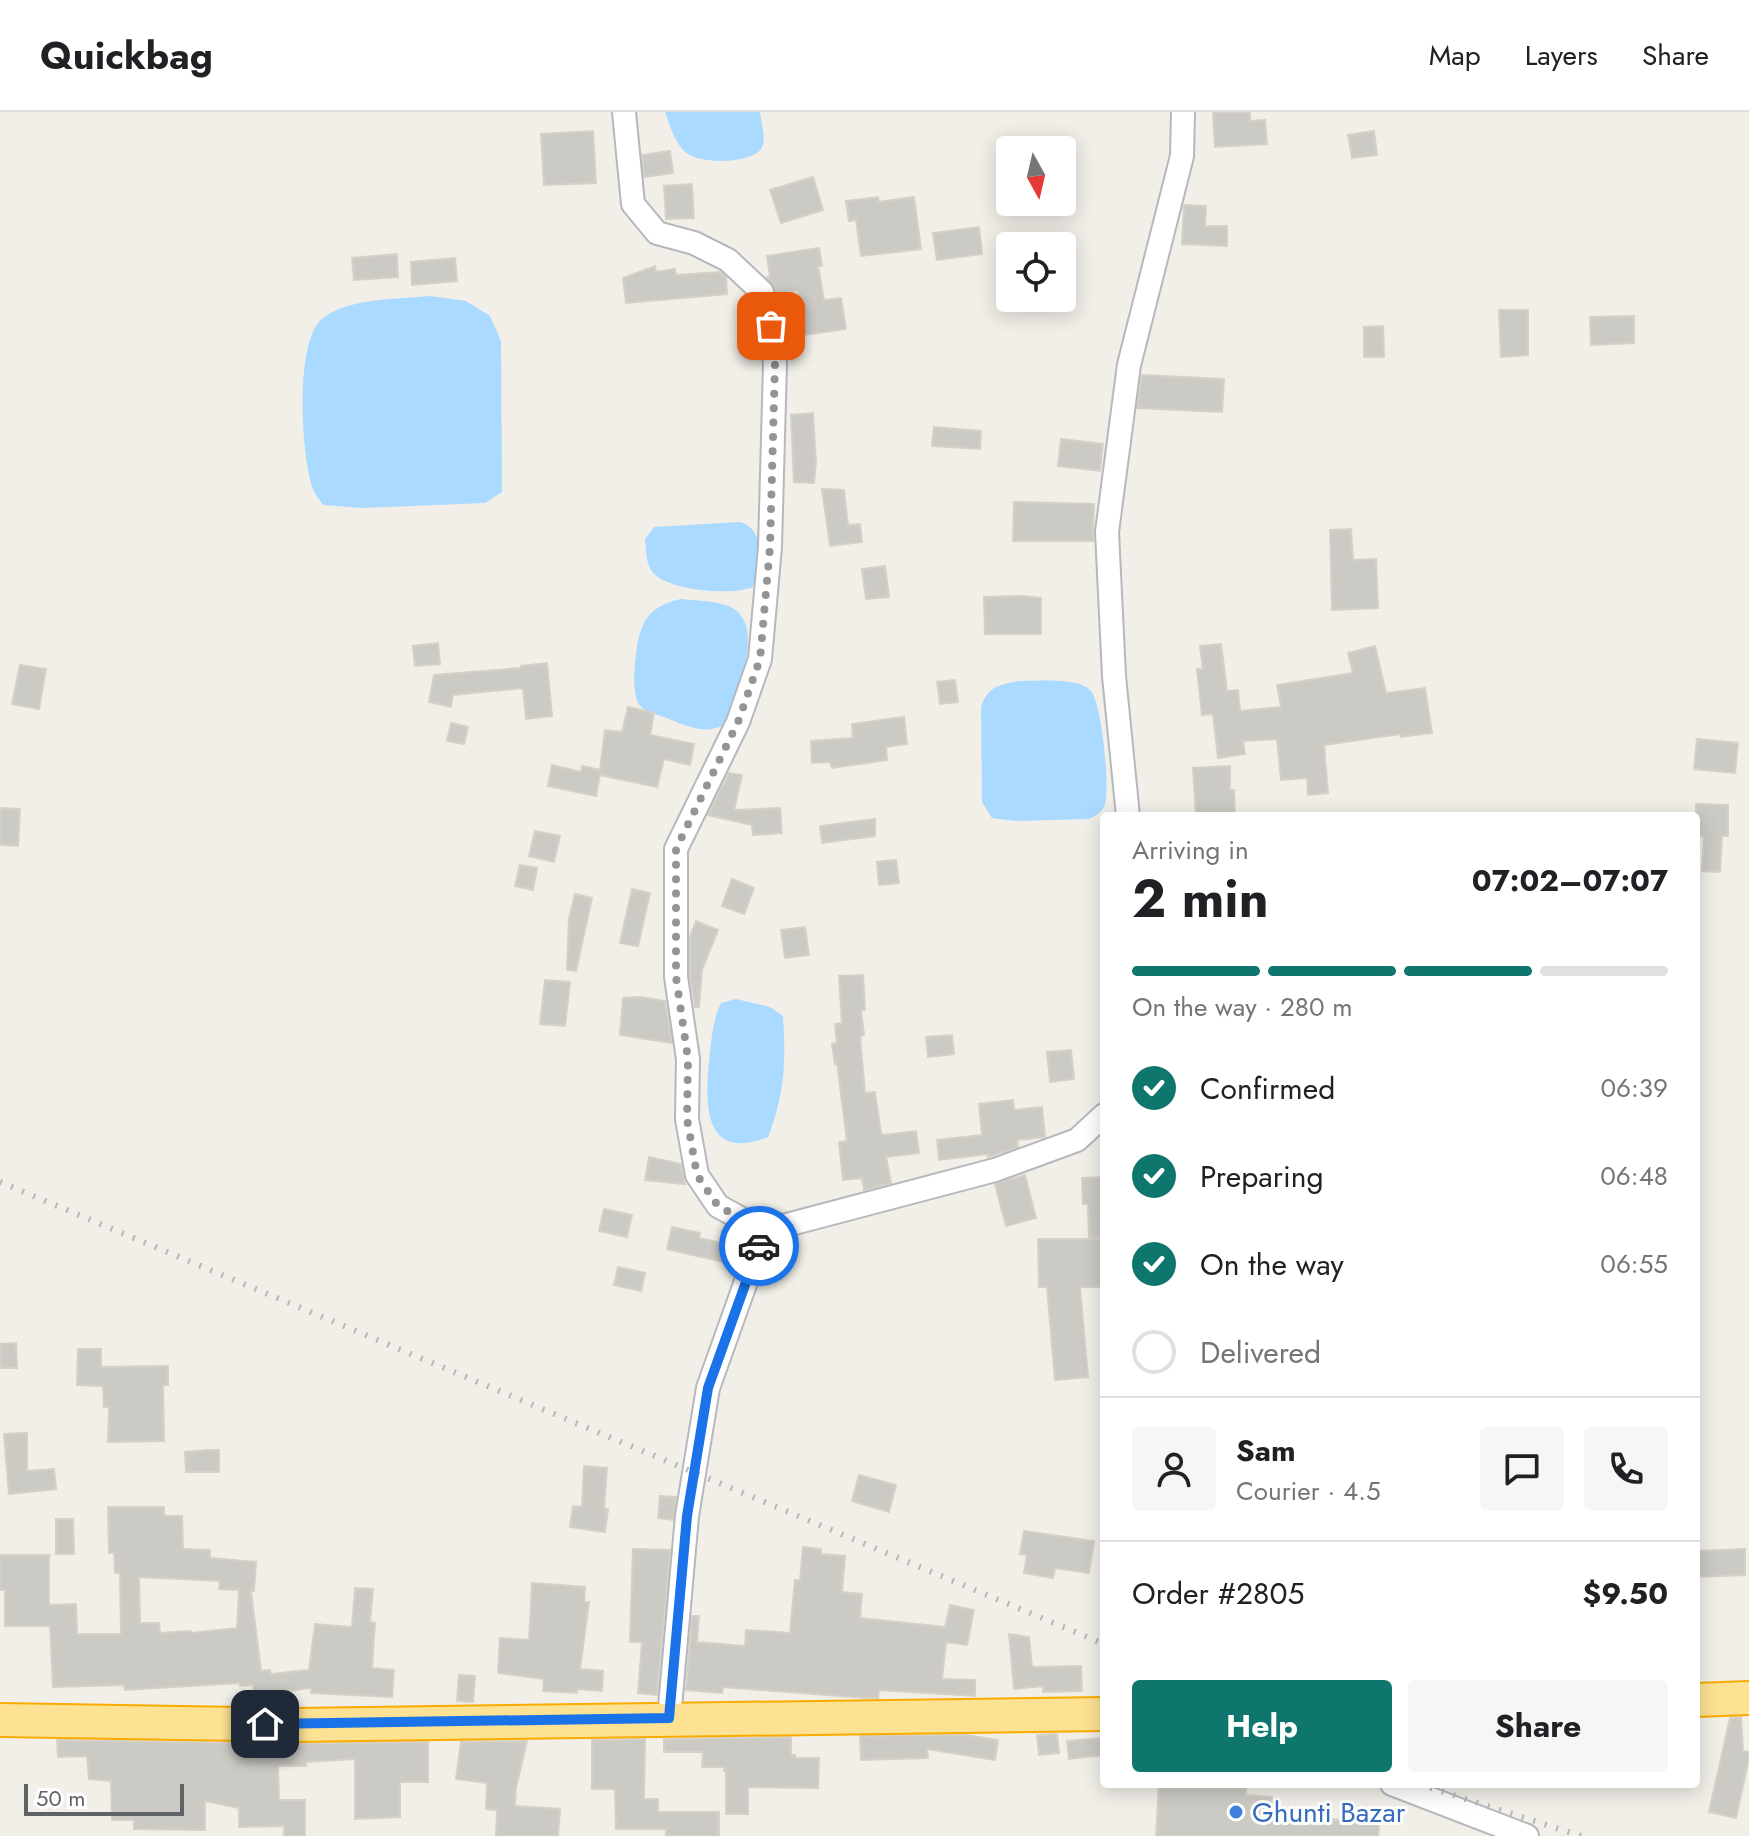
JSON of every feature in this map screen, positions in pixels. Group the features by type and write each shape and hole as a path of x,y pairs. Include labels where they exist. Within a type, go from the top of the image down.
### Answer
{"highway":[{"path":"1700,1700 1749,1698"},
{"path":"0,1720 294,1725 1100,1714"}],"street":[{"path":"624,112 633,204 657,233 694,243 728,260 762,292 771,326 775,364 770,547 760,659 738,722 676,849 676,977 688,1059 687,1119 697,1175 718,1206 764,1231 995,1170 1077,1140 1100,1119"},
{"path":"1128,812 1114,676 1107,532 1129,365 1182,156 1183,112"},
{"path":"669,1718 687,1516 708,1388 764,1231"},
{"path":"1402,1788 1527,1836"}],"water":[{"path":"665,112 760,112 763,146 755,154 735,160 691,156 678,142"},
{"path":"430,296 466,301 490,316 501,341 502,492 485,503 363,508 323,505 314,491 309,474 303,427 304,373 314,330 323,318 346,307"},
{"path":"740,522 755,533 760,550 753,587 730,591 699,590 669,583 651,570 645,539 654,527"},
{"path":"681,599 727,606 739,613 747,627 743,682 734,710 722,726 692,728 651,713 640,705 636,697 635,666 643,625 660,606"},
{"path":"1019,681 1068,682 1091,691 1102,730 1106,799 1104,807 1091,818 1016,821 992,818 982,802 981,707 995,688"},
{"path":"736,999 770,1007 783,1016 783,1077 774,1121 768,1137 746,1143 730,1142 718,1134 708,1106 708,1070 715,1021 721,1003"}],"building":[{"path":"1213,112 1250,112 1250,121 1265,120 1267,144 1215,147"},
{"path":"593,131 596,183 544,185 541,134"},
{"path":"1374,131 1377,155 1352,158 1348,135"},
{"path":"670,151 673,173 644,177 642,155"},
{"path":"813,177 823,210 781,223 770,190"},
{"path":"692,184 694,218 666,219 664,186"},
{"path":"878,197 879,202 914,197 921,249 861,256 856,220 849,221 846,201"},
{"path":"1184,205 1206,206 1205,226 1227,226 1227,246 1182,244"},
{"path":"979,227 982,254 937,260 933,233"},
{"path":"819,248 822,266 818,266 824,300 841,298 846,329 803,335 798,291 777,294 767,277 770,277 767,256"},
{"path":"397,254 398,277 354,280 352,258"},
{"path":"455,258 457,281 412,285 411,262"},
{"path":"655,266 656,272 675,269 676,275 720,272 726,277 727,294 626,303 623,278"},
{"path":"1499,310 1528,310 1528,355 1501,357"},
{"path":"1634,316 1634,343 1591,345 1590,317"},
{"path":"1383,326 1384,357 1364,357 1364,327"},
{"path":"1142,375 1224,379 1222,412 1137,408"},
{"path":"813,413 814,483 794,482 791,415"},
{"path":"934,427 981,431 980,449 932,446"},
{"path":"1061,439 1103,444 1100,471 1058,466"},
{"path":"822,489 844,490 848,525 860,524 862,542 830,546"},
{"path":"1014,502 1094,504 1093,541 1013,541"},
{"path":"1351,529 1353,560 1376,559 1378,608 1332,610 1330,530"},
{"path":"885,566 889,597 866,599 862,569"},
{"path":"984,597 1041,598 1041,634 985,634"},
{"path":"438,643 440,664 415,666 413,646"},
{"path":"1221,644 1227,691 1238,690 1240,711 1281,707 1277,685 1353,673 1348,653 1375,646 1386,693 1425,688 1432,733 1401,737 1400,734 1324,745 1328,793 1308,795 1307,778 1281,780 1277,739 1243,741 1245,754 1218,758 1213,714 1202,715 1197,669 1203,669 1200,646"},
{"path":"547,663 552,716 526,719 523,688 453,695 451,707 429,702 434,675"},
{"path":"20,665 46,669 39,709 12,704"},
{"path":"955,680 958,702 940,704 937,682"},
{"path":"628,707 654,713 650,735 694,744 690,765 664,759 657,787 600,775 596,796 548,786 552,765 581,772 582,766 600,770 605,730 622,732"},
{"path":"904,717 907,744 886,747 887,760 832,768 830,762 812,763 811,741 853,738 852,724"},
{"path":"451,723 468,727 464,744 447,741"},
{"path":"1697,739 1738,743 1735,773 1694,769"},
{"path":"1230,766 1230,790 1234,790 1235,812 1196,812 1193,768"},
{"path":"729,773 742,775 734,810 780,808 782,833 753,835 752,825 708,815"},
{"path":"1696,804 1728,805 1728,836 1722,836 1720,872 1702,871 1704,836 1700,836 1700,812 1696,812"},
{"path":"0,808 20,809 18,846 0,845"},
{"path":"875,819 875,836 822,843 820,826"},
{"path":"535,831 560,836 554,862 529,856"},
{"path":"896,860 899,883 879,885 877,862"},
{"path":"520,865 537,868 533,890 515,886"},
{"path":"732,879 754,888 744,914 722,906"},
{"path":"632,889 650,893 638,946 620,943"},
{"path":"575,894 592,898 576,971 567,970 569,919"},
{"path":"696,921 718,930 702,970 699,1007 695,1007 690,976 690,937"},
{"path":"805,927 809,955 785,958 781,930"},
{"path":"863,975 865,1010 861,1010 864,1035 860,1036 865,1093 875,1092 881,1133 916,1131 919,1153 886,1157 891,1183 864,1190 862,1178 843,1180 839,1142 847,1141 832,1044 837,1043 835,1024 842,1023 839,976"},
{"path":"545,980 570,982 565,1026 540,1024"},
{"path":"623,998 665,1001 672,1043 620,1035"},
{"path":"952,1035 954,1054 928,1057 926,1037"},
{"path":"1071,1050 1074,1079 1050,1082 1047,1052"},
{"path":"1013,1100 1014,1110 1042,1107 1045,1137 1017,1140 1018,1147 988,1157 988,1154 939,1160 937,1140 982,1135 979,1104"},
{"path":"649,1157 681,1164 685,1184 645,1180"},
{"path":"1025,1175 1036,1218 1006,1226 995,1184"},
{"path":"1100,1177 1100,1237 1089,1237 1088,1204 1083,1204 1082,1178"},
{"path":"604,1209 632,1215 627,1237 599,1231"},
{"path":"672,1227 700,1233 699,1238 736,1246 732,1264 667,1249"},
{"path":"1038,1239 1100,1239 1100,1287 1080,1287 1088,1377 1055,1380 1047,1287 1039,1287"},
{"path":"618,1267 645,1273 641,1291 614,1285"},
{"path":"16,1343 17,1368 1,1368 0,1344"},
{"path":"78,1349 101,1349 101,1367 168,1366 168,1385 163,1385 164,1441 108,1442 109,1407 104,1407 103,1386 77,1385"},
{"path":"27,1433 27,1471 54,1469 56,1489 9,1494 4,1434"},
{"path":"219,1450 219,1472 186,1472 185,1452"},
{"path":"584,1466 607,1468 605,1532 570,1527 573,1506 582,1507"},
{"path":"859,1475 896,1485 889,1512 852,1501"},
{"path":"660,1496 676,1497 673,1520 658,1518"},
{"path":"108,1507 164,1507 164,1516 182,1516 183,1549 210,1550 210,1558 256,1562 254,1591 251,1591 261,1671 270,1670 271,1674 309,1670 315,1624 352,1627 355,1588 373,1589 370,1622 375,1623 372,1668 394,1670 392,1697 311,1693 311,1688 273,1693 274,1700 255,1702 253,1685 240,1686 240,1683 125,1690 124,1685 53,1687 50,1626 5,1626 5,1590 0,1590 0,1555 49,1555 49,1605 76,1604 77,1634 121,1634 120,1573 115,1573 114,1553 109,1553","holes":["139,1577 220,1581 219,1589 239,1590 237,1628 160,1633 159,1623 140,1623"]},
{"path":"56,1519 73,1519 74,1554 56,1554"},
{"path":"1024,1531 1094,1541 1089,1573 1055,1568 1053,1578 1024,1573 1027,1555 1020,1554"},
{"path":"803,1547 821,1549 821,1554 845,1556 842,1592 862,1594 860,1618 945,1627 950,1605 974,1610 967,1645 946,1642 942,1679 975,1680 975,1696 879,1690 878,1698 866,1698 723,1687 722,1693 686,1690 692,1616 699,1616 697,1642 745,1646 746,1630 790,1633 795,1580 800,1581"},
{"path":"633,1549 670,1550 657,1695 638,1693 642,1642 630,1642"},
{"path":"1745,1549 1745,1575 1700,1577 1700,1551"},
{"path":"532,1583 585,1587 584,1602 589,1602 580,1669 603,1671 602,1691 543,1691 544,1679 498,1673 500,1638 529,1640"},
{"path":"1009,1634 1029,1637 1032,1667 1081,1666 1082,1691 1043,1692 1043,1686 1014,1689"},
{"path":"459,1675 475,1676 473,1702 457,1701"},
{"path":"1741,1717 1743,1751 1749,1752 1749,1758 1736,1818 1709,1812 1730,1718"},
{"path":"1057,1734 1059,1753 1039,1755 1037,1735"},
{"path":"966,1735 998,1740 995,1760 927,1749 928,1758 861,1760 860,1736"},
{"path":"791,1737 791,1755 795,1758 819,1758 818,1788 748,1787 748,1814 726,1814 724,1767 702,1767 703,1752 664,1752 664,1739"},
{"path":"1100,1738 1100,1755 1069,1759 1067,1741"},
{"path":"645,1739 644,1799 658,1799 658,1812 719,1812 719,1836 666,1836 666,1829 616,1829 615,1789 592,1789 592,1740"},
{"path":"57,1740 294,1744 428,1742 428,1782 400,1782 400,1817 355,1819 355,1759 306,1762 306,1766 278,1766 279,1800 305,1800 305,1836 284,1836 284,1826 239,1827 239,1808 205,1801 205,1830 134,1829 134,1820 112,1820 111,1781 89,1779 87,1756 58,1757"},
{"path":"527,1741 515,1806 560,1809 558,1836 496,1836 497,1810 486,1809 487,1783 456,1779 461,1742"},
{"path":"1159,1788 1246,1788 1246,1795 1272,1797 1271,1811 1379,1825 1378,1836 1156,1836"}],"railway":[{"path":"0,1182 1100,1642"},
{"path":"1431,1788 1581,1836"}],"way so far":[{"path":"759,1246 764,1231 718,1206 697,1175 687,1119 688,1059 676,977 676,849 738,722 760,659 770,547 775,364 771,326"}],"place":[{"name":"Ghunti Bazar","path":"1236,1812"}],"route":[{"path":"265,1724 669,1718 687,1516 708,1388 759,1246"}]}
